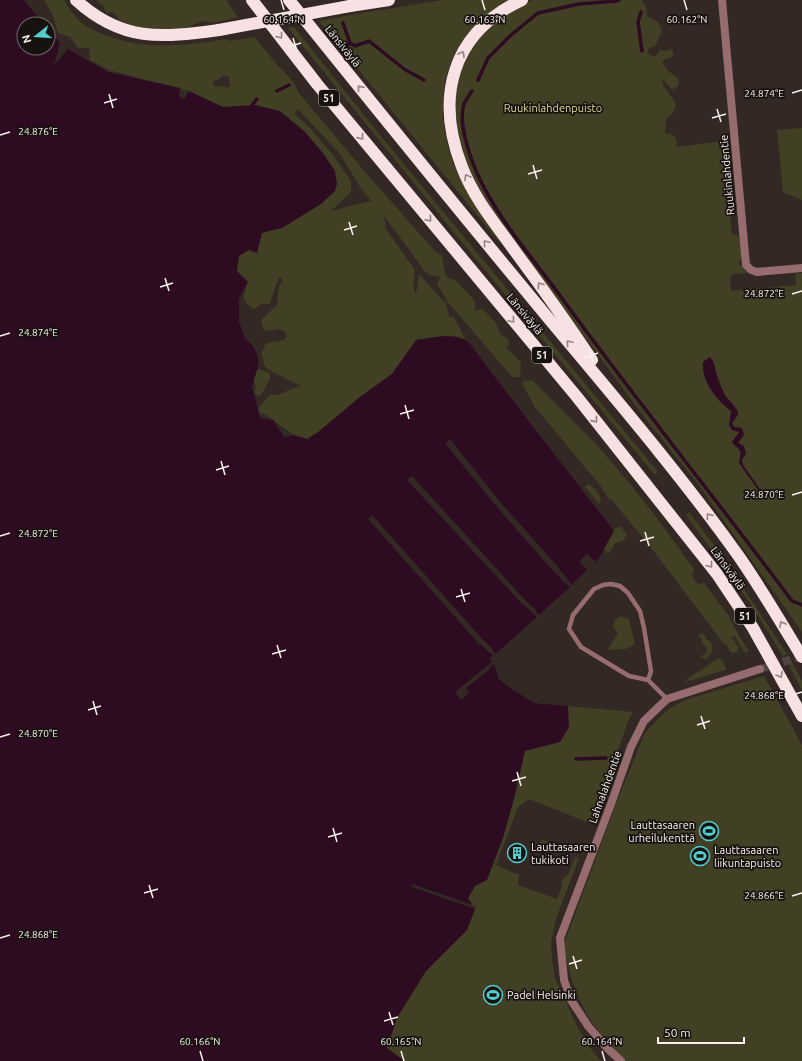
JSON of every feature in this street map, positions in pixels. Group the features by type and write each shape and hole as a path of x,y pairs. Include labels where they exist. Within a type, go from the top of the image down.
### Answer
{"highway":[{"path":"76,0 90,14 123,30 145,35 167,36 219,30 389,0"},
{"path":"83,0 90,14"},
{"name":"Länsiväylä","path":"289,0 428,173 620,405 700,505 740,558 775,611 802,657"},
{"path":"522,0 489,20 468,44 458,60 450,91 451,134 462,168 480,200 563,316 620,405"},
{"name":"Länsiväylä","path":"253,2 322,90 577,397 717,574 753,628 802,716"}],"street":[{"name":"Ruukinlahdentie","path":"722,0 746,265 751,270 757,272 802,268"},
{"name":"Lahnalahdentie","path":"621,1061 608,1049 588,1026 571,1000 564,980 560,938 631,747 644,721 667,699 760,669"}],"lane":[{"path":"648,680 651,671 640,611 628,593 620,586 611,584 603,585 594,589 573,615 569,629 581,647 629,676 648,680 667,699"}],"green space":[{"path":"44,0 64,0 74,15 84,25 91,29 114,38 142,44 170,45 226,39 230,41 255,37 272,59 291,79 298,92 366,173 434,250 442,256 447,278 455,280 475,301 475,311 483,309 496,323 500,334 510,341 507,348 521,363 520,377 512,377 447,301 446,304 449,315 446,316 454,317 465,339 441,336 419,340 424,332 392,374 360,397 317,433 307,439 294,435 266,415 260,413 258,408 270,395 283,393 301,386 269,370 264,365 261,352 264,349 265,344 279,341 287,337 285,332 279,329 264,331 261,320 277,305 279,286 283,280 280,277 278,280 270,304 261,304 254,309 250,306 244,298 247,285 239,299 189,91 109,70 90,60 89,48 78,48 70,37 58,33 56,26 56,16 53,16","holes":["223,75 229,77 230,87 214,86 213,81 219,79","298,109 340,154 360,187 371,201 331,211 351,192 351,181 333,155 311,129 295,114","384,216 423,270 430,275 440,277 437,284 447,300 445,303 419,274 416,295 413,287 415,270 386,229"]},
{"path":"96,0 226,0 238,17 213,23 203,21 173,33 148,31 119,20 112,12 107,13 104,7"},
{"path":"442,0 510,0 479,25 458,49 448,70 444,86 443,102 445,135 454,166 470,196 500,242 319,21"},
{"name":"Ruukinlahdenpuisto","path":"532,0 642,0 646,8 647,16 658,22 662,31 655,46 649,48 647,53 655,57 660,50 667,51 671,49 674,53 671,58 667,58 662,62 668,71 678,78 679,85 672,90 664,80 662,82 676,104 673,113 666,119 665,133 671,134 676,138 677,147 723,141 732,234 738,235 744,255 738,262 747,273 733,274 730,279 731,291 796,285 795,274 802,273 802,632 698,484 644,417 528,260 484,197 471,174 460,144 454,118 456,84 465,57 476,40 495,21 516,7"},
{"path":"294,27 375,129 658,472 655,475 456,235 288,28"},
{"path":"802,128 802,200 783,192 777,130"},
{"path":"259,369 270,373 270,380 261,395 258,396 254,392 256,388 252,373"},
{"path":"532,380 596,444 631,485 694,569 692,574 694,580 700,584 704,583 728,615 748,652 746,653 743,650 735,636 731,638 734,640 738,648 737,652 732,653 729,650 727,645 724,644 652,549 612,500 608,498 605,492 603,492 602,488 535,407 522,382"},
{"path":"590,485 596,490 601,502 598,503 585,487"},
{"path":"689,512 720,553 787,654 783,656 752,606 686,515"},
{"path":"620,526 627,534 623,541 615,543 611,551 608,553 602,547 612,530"},
{"path":"621,616 629,619 635,644 626,649 607,650 618,634 613,627 615,620"},
{"path":"700,633 710,641 713,648 710,655 706,659 700,657 707,652 707,648 701,642 703,640 699,636"},
{"path":"719,658 724,663 725,670 685,682 687,679"},
{"path":"791,660 802,681 802,690 787,662"},
{"name":"Lauttasaaren liikuntapuisto","path":"764,676 802,745 802,1061 626,1061 616,1052 592,1023 580,1002 571,977 565,941 617,801 645,733 661,716 672,707 685,700"},
{"path":"534,703 633,712 629,719 592,824 529,799 518,807 496,865 519,875 518,885 557,899 564,877 568,875 575,857 579,858 556,919 551,942 552,960 555,978 577,1026 593,1052 601,1061 353,1061 454,927"},
{"path":"541,840 552,843 555,846 552,850 549,850 550,847 543,845 540,850 537,850"}],"shaded area":[{"path":"0,0 24,0 37,16 16,16 16,56 56,56 56,38 60,43 54,65 68,49 108,72 180,88 179,97 184,99 189,91 223,107 255,105 280,111 304,131 323,153 335,171 337,184 335,191 321,204 282,228 262,233 257,253 249,250 239,256 237,271 248,282 239,299 239,322 245,338 253,346 258,357 258,367 252,386 260,418 273,420 284,437 294,435 307,439 317,433 360,397 392,374 416,340 444,336 459,338 470,344 614,531 599,558 570,587 490,659 497,670 498,678 507,686 534,703 568,706 569,727 560,742 525,751 503,838 487,880 475,886 468,898 475,909 467,930 426,971 397,1018 387,1048 405,1061 0,1061"},
{"path":"710,357 725,395 738,411 732,424 735,427 742,428 744,435 738,443 744,446 746,454 742,460 743,465 767,499 765,500 739,463 740,451 732,442 739,432 732,430 729,425 731,411 720,402 707,383 703,369 703,362"}],"pier":[{"path":"450,439 501,503 560,569 559,571 561,571 572,585 570,587 565,582 564,583 496,506 445,443"},
{"path":"412,476 536,610 535,611 539,615 537,617 523,605 407,480"},
{"path":"372,515 484,641 493,649 492,650 496,654 494,656 481,644 480,645 368,519"},
{"path":"587,553 595,562 587,570 579,562"},
{"path":"492,662 494,664 490,667 491,668 466,688 469,693 461,700 455,692"},
{"path":"412,884 476,906 475,909 412,887"}],"waterway":[{"path":"478,80 488,58 511,35 538,13 579,4 619,0"},
{"path":"641,12 638,22 642,51"},
{"path":"343,23 350,43 348,45"},
{"path":"350,43 355,46 369,41 404,69 424,80"},
{"path":"277,91 289,85"},
{"path":"472,91 464,104 462,120 465,138 470,156 484,188 504,220 618,374 792,601 802,605"},
{"path":"252,105 257,99"},
{"path":"576,759 606,758"}],"tunnel":[{"path":"760,669 802,656"}],"place":[{"name":"Lauttasaaren urheilukenttä","path":"709,831"},
{"name":"Lauttasaaren tukikoti","path":"517,853"},
{"name":"Lauttasaaren liikuntapuisto","path":"700,856"},
{"name":"Padel Helsinki","path":"493,995"}]}
